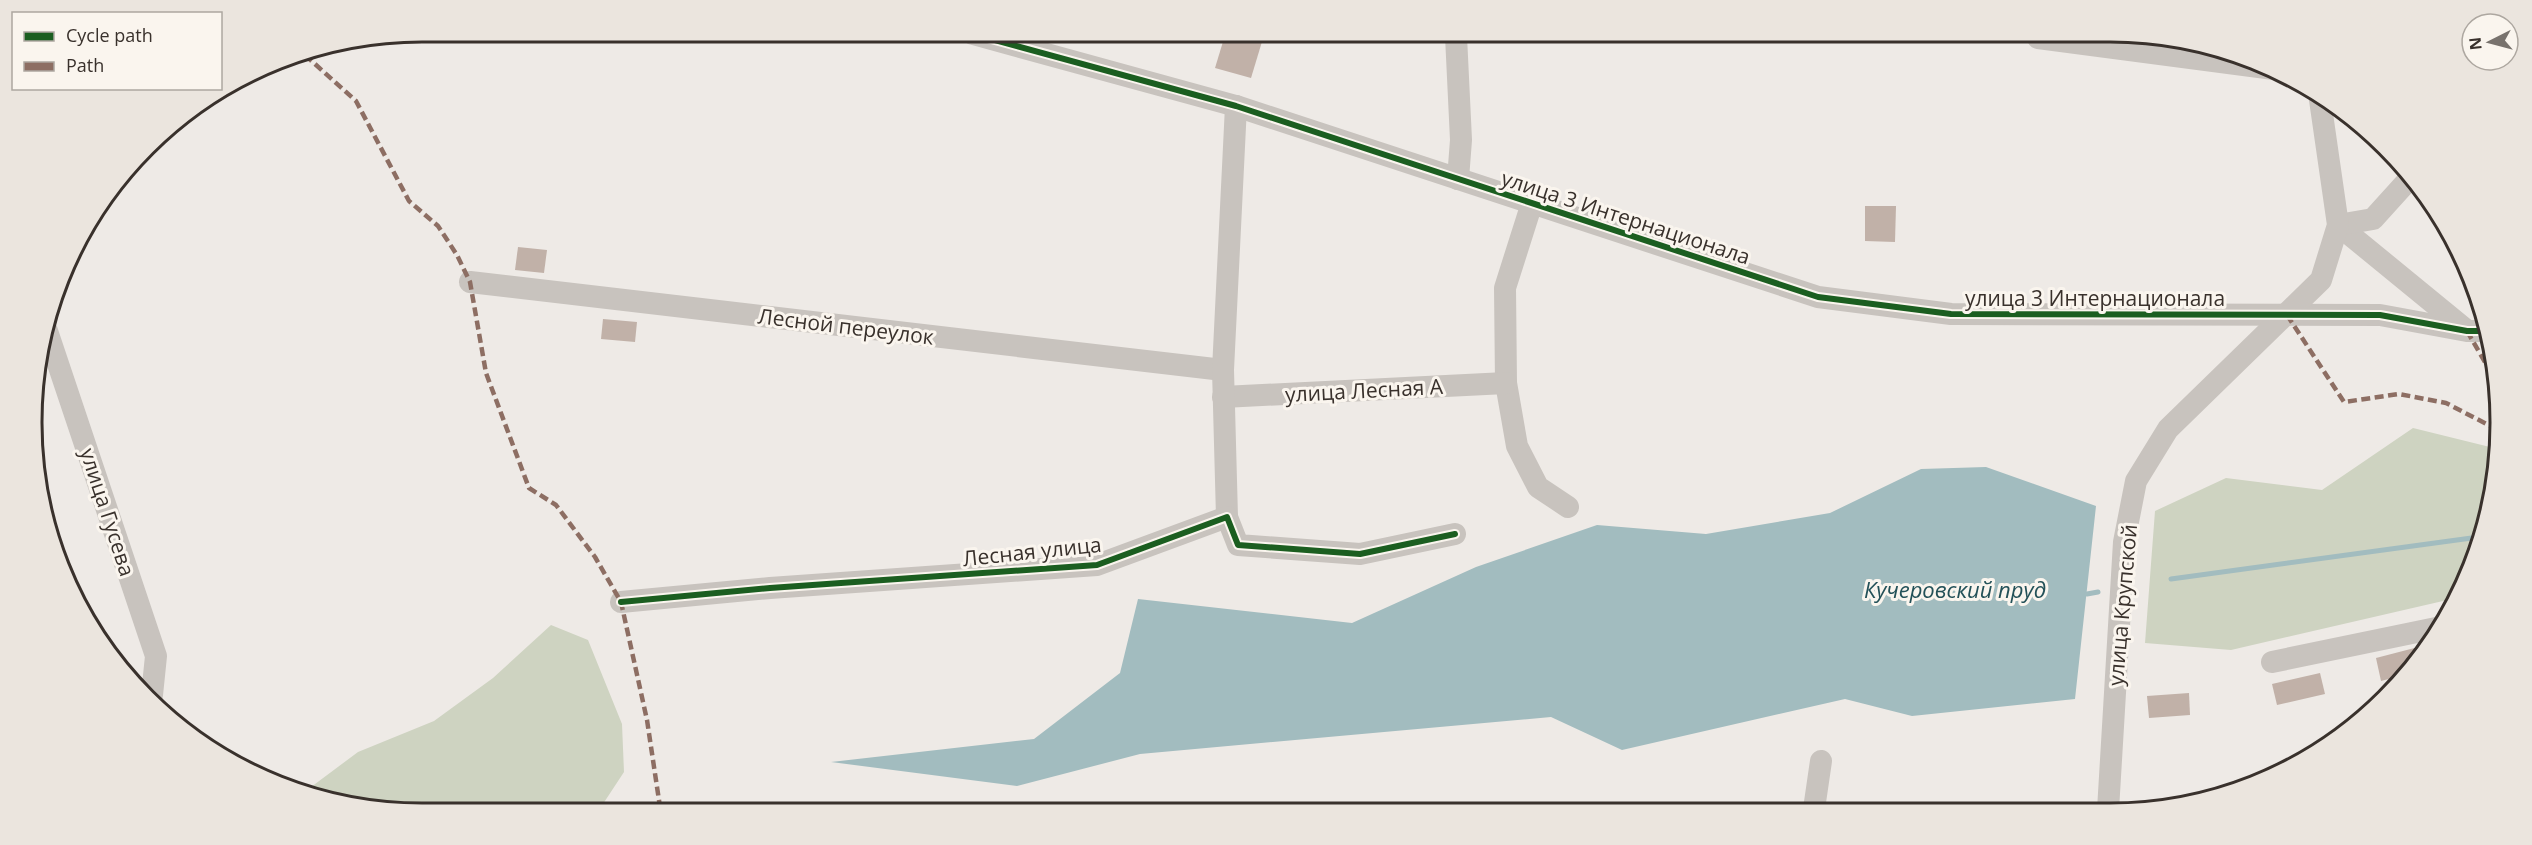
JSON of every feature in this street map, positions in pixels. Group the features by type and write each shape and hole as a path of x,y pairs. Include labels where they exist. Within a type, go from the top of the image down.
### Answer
{"street":[{"name":"улица 3 Интернационала","path":"1002,42 1236,106 1818,297 1951,314 2380,315 2478,331"},
{"path":"1456,42 1461,140 1458,179"},
{"path":"2068,42 2238,64"},
{"path":"1236,106 1223,397 1227,517 1238,545 1360,554 1455,534"},
{"path":"2321,106 2338,225 2478,331"},
{"path":"2338,225 2373,219 2405,184"},
{"path":"1532,203 1505,288 1506,383 1517,446 1538,487 1568,507"},
{"name":"улица Крупской","path":"2108,803 2124,542 2136,481 2168,429 2321,280 2338,225"},
{"name":"Лесной переулок","path":"470,282 1223,370"},
{"name":"улица Гусева","path":"51,342 156,656 152,691"},
{"name":"улица Лесная А","path":"1223,397 1506,383"},
{"name":"Лесная улица","path":"621,602 770,588 1097,565 1227,517"},
{"path":"2272,662 2429,630"},
{"path":"1815,803 1821,761"}],"green space":[{"path":"2413,428 2489,447 2483,497 2477,521 2461,568 2446,600 2231,650 2145,643 2155,511 2226,478 2322,490"},
{"path":"551,625 588,640 622,724 624,772 604,803 398,802 348,796 312,786 358,752 434,721 493,678"}],"water":[{"name":"Кучеровский пруд","path":"1986,467 2096,506 2075,699 1912,716 1845,699 1622,750 1551,717 1140,754 1017,786 831,762 1034,739 1120,673 1138,599 1352,623 1476,567 1597,525 1706,534 1830,513 1921,469"}],"building":[{"path":"1223,42 1262,42 1251,78 1215,68"},
{"path":"1865,206 1896,206 1895,242 1865,241"},
{"path":"518,247 547,250 544,273 515,270"},
{"path":"603,319 637,322 635,342 601,339"},
{"path":"2416,648 2391,678 2381,681 2376,658"},
{"path":"2320,673 2325,694 2277,705 2272,684"},
{"path":"2189,693 2190,715 2149,718 2147,696"}],"waterway":[{"path":"2171,579 2472,538"},
{"path":"2087,594 2098,592"}],"marked path":[{"path":"310,59 356,101 409,201 438,226 457,255 470,282 486,373 529,488 556,505 595,557 621,602 647,720 659,803"},
{"path":"2287,315 2344,402 2399,394 2446,403 2490,426"},
{"path":"2467,331 2485,363"}],"cycle path":[{"path":"1002,42 1236,106 1818,297 1951,314 2380,315 2467,331 2479,331"},
{"path":"621,602 770,588 1097,565 1227,517 1238,545 1360,554 1455,534"}]}
